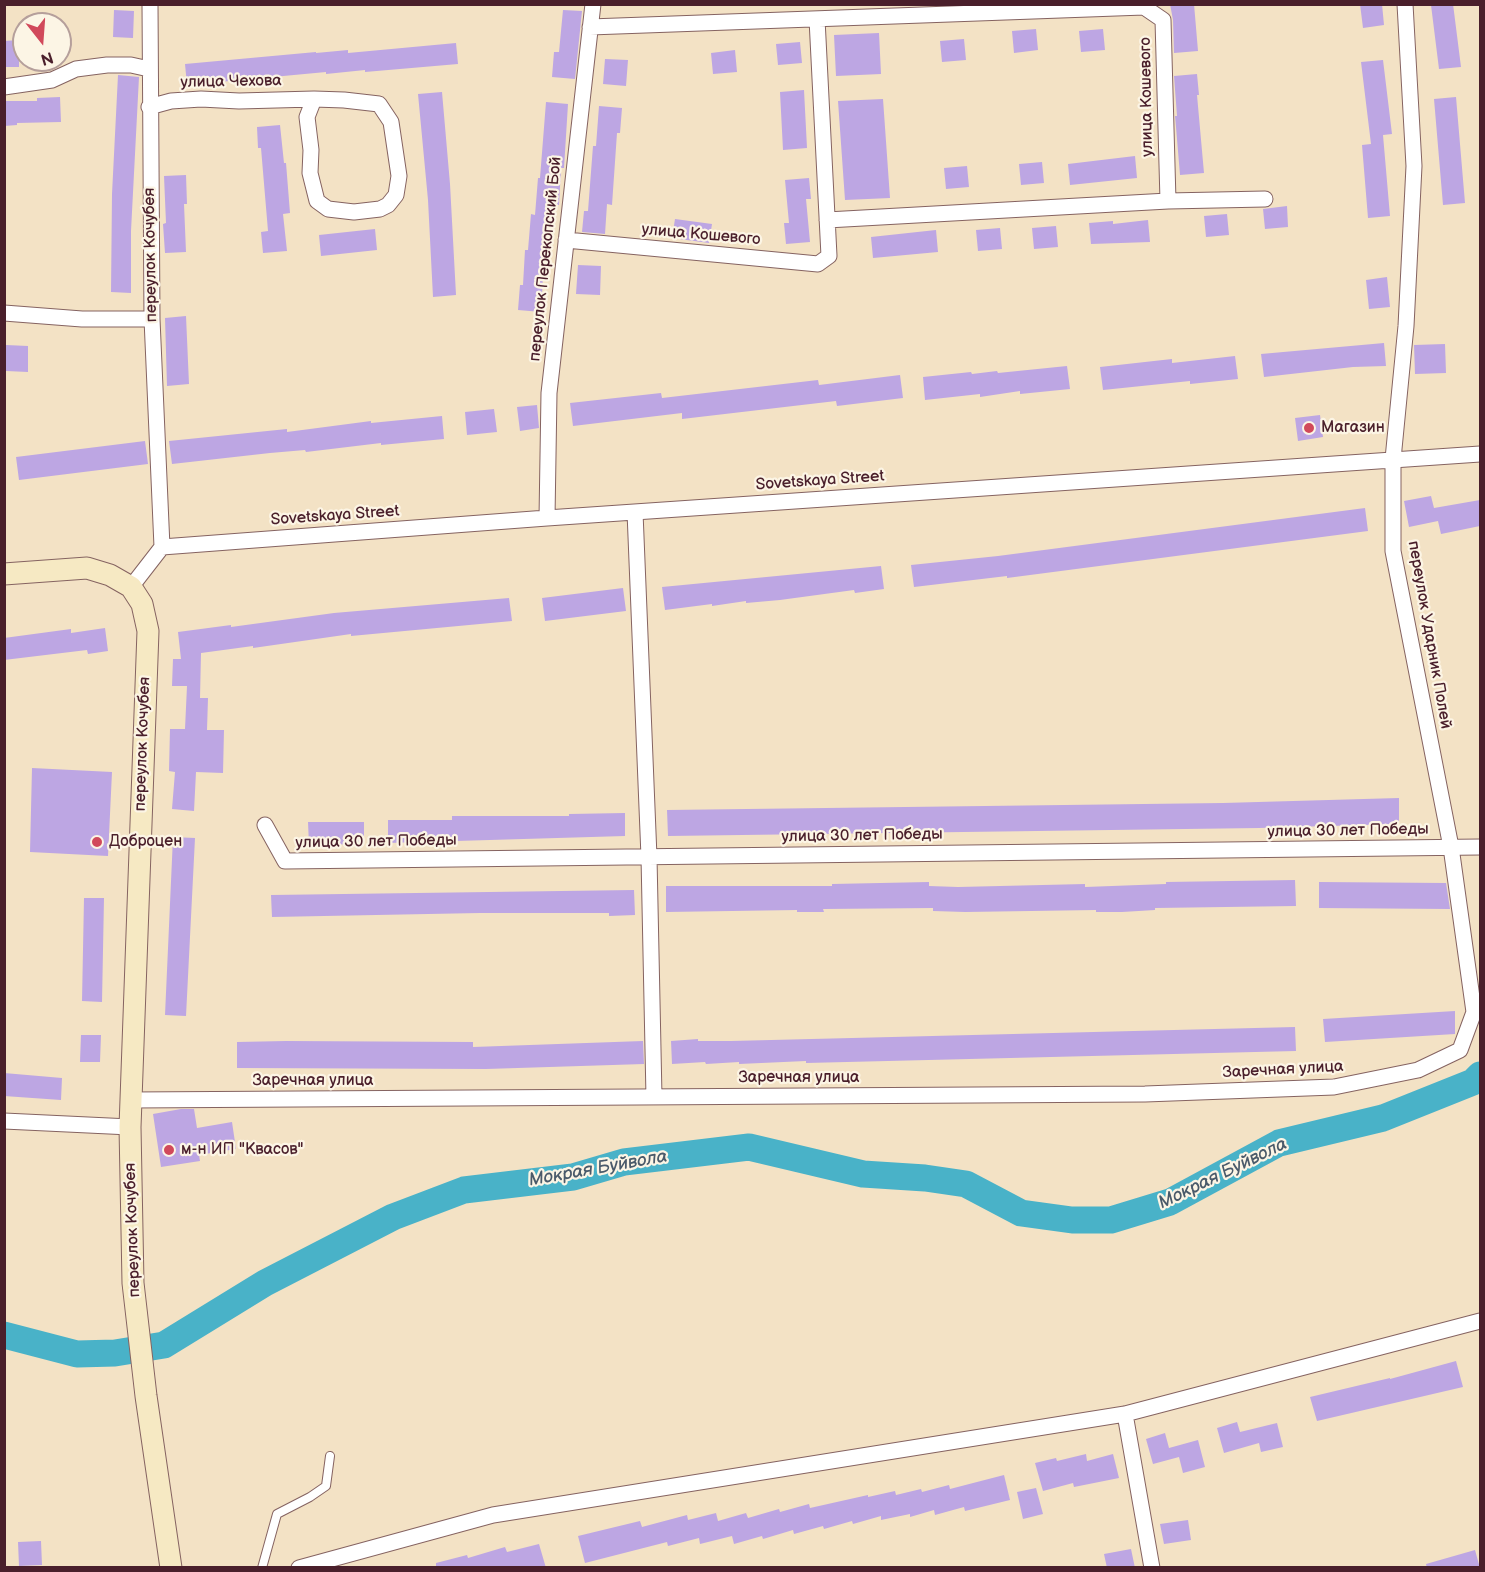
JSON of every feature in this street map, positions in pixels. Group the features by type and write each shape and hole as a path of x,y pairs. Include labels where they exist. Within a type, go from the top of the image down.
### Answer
{"main road":[{"path":"4,574 87,568 111,575 131,587"},
{"name":"переулок Кочубея","path":"131,587 142,604 148,631 130,1127 134,1283 146,1396 171,1568"}],"street":[{"name":"переулок Кочубея","path":"150,4 152,319 162,547"},
{"name":"переулок Перекопский Бой","path":"546,518 549,393 593,4"},
{"name":"переулок Ударник Полей","path":"1405,4 1414,166 1406,326 1393,459 1393,551 1451,847 1474,1012 1460,1050"},
{"name":"улица Кошевого","path":"590,27 1144,7 1163,20 1168,201"},
{"name":"улица Кошевого","path":"566,240 818,264 829,255 817,19"},
{"path":"4,87 52,80 76,69 107,65 131,65 149,69"},
{"name":"улица Чехова","path":"149,107 171,101 201,99 314,99 379,104 391,122 399,176 396,195 388,205 380,209 354,212 328,209 317,201 310,173 311,150 307,117 314,99"},
{"path":"827,220 1168,201 1265,199"},
{"path":"4,313 82,319 152,319"},
{"name":"Sovetskaya Street","path":"162,547 546,518 1480,454"},
{"path":"635,512 649,857 654,1097"},
{"path":"131,587 162,547"},
{"name":"улица 30 лет Победы","path":"265,825 285,861 1480,847"},
{"name":"Заречная улица","path":"131,1100 1145,1094 1334,1087 1418,1070 1460,1050"},
{"path":"4,1121 130,1127"},
{"path":"299,1568 493,1515 1125,1414 1480,1321"},
{"path":"1125,1414 1152,1568"}],"lane":[{"path":"262,1568 277,1514 326,1486 330,1455"}],"building":[{"path":"1170,4 1194,4 1198,51 1174,53"},
{"path":"1360,4 1382,4 1384,25 1363,28"},
{"path":"1453,4 1461,67 1439,69 1431,5"},
{"path":"114,10 134,11 133,38 113,37"},
{"path":"563,10 582,11 575,79 552,77 554,52 559,52"},
{"path":"1036,29 1038,50 1014,53 1012,31"},
{"path":"1103,29 1105,50 1081,52 1079,31"},
{"path":"879,33 881,74 836,76 834,35"},
{"path":"964,39 966,60 942,62 940,41"},
{"path":"12,40 12,67 4,67 4,41"},
{"path":"800,42 802,63 778,65 776,44"},
{"path":"456,43 458,64 365,72 365,70 326,74 326,72 187,85 185,64 316,52 348,50 348,53"},
{"path":"735,50 737,72 713,74 711,53"},
{"path":"605,59 628,60 626,86 603,84"},
{"path":"1383,60 1392,134 1383,135 1390,216 1368,218 1362,145 1371,144 1361,62"},
{"path":"1197,74 1204,173 1180,175 1174,76"},
{"path":"118,75 139,77 131,231 131,293 111,292 112,194"},
{"path":"804,90 807,148 783,150 780,92"},
{"path":"442,92 456,295 433,297 428,200 418,94"},
{"path":"60,97 61,122 17,123 17,125 4,126 4,101 37,101 37,98"},
{"path":"1456,97 1465,203 1443,205 1434,99"},
{"path":"883,99 890,198 845,200 838,101"},
{"path":"546,102 568,104 564,168 561,168 559,205 555,205 546,277 543,277 541,312 518,310 520,285 523,285 525,250 528,250 531,214 535,215 538,178 540,178"},
{"path":"599,106 622,108 620,133 617,133 612,205 607,204 605,234 582,232 584,211 588,211"},
{"path":"280,125 290,213 283,214 287,251 263,253 261,232 268,231 257,127"},
{"path":"1135,156 1137,178 1070,185 1068,164"},
{"path":"1042,162 1044,183 1021,185 1019,164"},
{"path":"967,166 969,187 946,189 944,168"},
{"path":"186,175 187,204 184,204 186,252 165,253 164,176"},
{"path":"809,178 811,199 806,199 810,242 786,244 784,223 789,223 785,180"},
{"path":"1287,206 1288,227 1265,229 1263,209"},
{"path":"1227,214 1229,235 1206,237 1204,216"},
{"path":"675,219 712,224 709,243 672,238"},
{"path":"1148,220 1150,242 1091,244 1089,223 1113,221 1113,224"},
{"path":"1056,226 1058,247 1034,249 1032,228"},
{"path":"1000,228 1002,249 978,251 976,230"},
{"path":"375,229 377,250 321,256 319,235"},
{"path":"936,230 938,252 873,258 871,237"},
{"path":"578,265 601,266 600,295 576,294"},
{"path":"1387,277 1390,307 1369,309 1366,280"},
{"path":"186,316 189,384 167,386 165,318"},
{"path":"1384,343 1386,366 1353,367 1264,377 1261,354"},
{"path":"1445,344 1446,373 1415,374 1414,345"},
{"path":"6,345 28,346 28,372 6,371"},
{"path":"1235,356 1238,379 1190,384 1190,381 1103,390 1100,367 1172,359 1172,363"},
{"path":"1067,366 1070,389 1020,394 1020,391 980,397 980,394 925,400 923,377"},
{"path":"900,375 903,398 837,406 836,401 682,419 682,413 573,426 570,403 661,393 662,398 818,380 819,385"},
{"path":"537,405 539,428 520,431 517,407"},
{"path":"494,409 497,432 467,435 465,412"},
{"name":"Магазин","path":"1320,415 1323,437 1298,441 1295,418"},
{"path":"442,416 444,439 381,445 381,443 306,452 305,450 270,453 172,464 169,441"},
{"path":"145,441 148,464 19,480 16,457"},
{"path":"1431,496 1434,508 1480,500 1480,526 1441,534 1438,521 1409,527 1404,501"},
{"path":"1365,508 1368,531 1007,578 1007,576 914,587 911,565 998,556"},
{"path":"881,566 884,589 855,593 854,590 780,600 746,603 746,601 665,610 662,587"},
{"path":"623,588 626,611 545,621 542,598"},
{"path":"509,598 512,621 351,636 351,634 201,653 200,698 208,698 207,730 224,730 223,773 196,772 194,811 172,809 175,772 169,771 170,729 185,729 187,686 172,686 173,659 181,659 178,632 334,613"},
{"path":"105,628 108,651 88,654 87,650 4,660 4,638 71,629 71,633"},
{"path":"32,768 112,772 108,856 30,852"},
{"path":"1399,798 1399,824 1259,828 668,836 667,810 1223,803"},
{"path":"625,813 625,836 388,843 388,820 452,820 452,816 569,816 569,814"},
{"path":"308,822 364,822 364,844 309,845"},
{"path":"173,837 195,838 186,1016 165,1015"},
{"path":"1295,880 1296,906 1155,908 1155,910 1122,912 1096,912 1096,910 965,912 933,911 933,908 823,909 824,912 797,912 797,910 666,912 666,886 832,886 832,884 929,882 929,886 958,887 1085,884 1085,887 1166,884 1166,882"},
{"path":"1319,882 1446,883 1450,909 1319,908"},
{"path":"634,890 635,915 609,916 609,913 480,913 272,917 271,895"},
{"path":"84,898 104,898 102,1002 82,1001"},
{"path":"1455,1011 1455,1034 1325,1042 1323,1019"},
{"path":"1295,1027 1296,1051 806,1063 806,1061 672,1064 671,1041 698,1039 698,1041 731,1041"},
{"path":"81,1035 101,1035 100,1062 80,1062"},
{"path":"643,1041 644,1064 486,1069 237,1068 237,1042 473,1042 473,1047"},
{"path":"4,1073 62,1078 61,1100 4,1096"},
{"path":"194,1109 197,1128 232,1122 236,1149 199,1155 200,1161 161,1167 153,1114"},
{"path":"1456,1361 1463,1387 1317,1421 1310,1397"},
{"path":"1237,1422 1240,1432 1277,1423 1283,1447 1261,1452 1259,1443 1224,1453 1217,1428"},
{"path":"1165,1433 1169,1448 1198,1440 1205,1467 1183,1473 1179,1457 1153,1464 1146,1439"},
{"path":"1086,1454 1087,1461 1113,1454 1119,1478 1074,1487 1073,1483 1043,1491 1035,1463 1056,1458 1057,1461"},
{"path":"1004,1475 1010,1500 965,1511 964,1507 935,1515 934,1510 910,1517 910,1514 881,1520 881,1516 853,1524 852,1521 794,1534 793,1530 763,1539 762,1536 734,1544 732,1536 700,1544 699,1538 668,1546 667,1542 585,1563 578,1536 640,1521 642,1527 687,1515 688,1520 716,1513 718,1521 746,1513 748,1518 779,1509 780,1512 809,1504 810,1508 895,1491 896,1495 921,1489 922,1492 949,1485 950,1489"},
{"path":"1036,1488 1043,1514 1023,1519 1017,1492"},
{"path":"1188,1520 1191,1540 1164,1544 1160,1524"},
{"path":"41,1541 42,1565 19,1566 18,1542"},
{"path":"539,1544 546,1568 436,1568 436,1563 467,1555 468,1558 505,1547 507,1552"},
{"path":"1131,1549 1135,1568 1107,1568 1104,1554"},
{"path":"1475,1550 1480,1568 1427,1568 1426,1564"}],"waterway":[{"name":"Мокрая Буйвола","path":"4,1335 77,1354 115,1353 164,1345 265,1283 393,1217 464,1190 573,1177 624,1162 749,1147 863,1174 925,1178 966,1184 1021,1213 1072,1220 1111,1220 1170,1202 1279,1143 1383,1118 1473,1082 1480,1075"}],"place":[{"name":"Магазин","path":"1309,428"},
{"name":"Доброцен","path":"97,842"},
{"name":"м-н ИП \"Квасов\"","path":"169,1150"}]}
